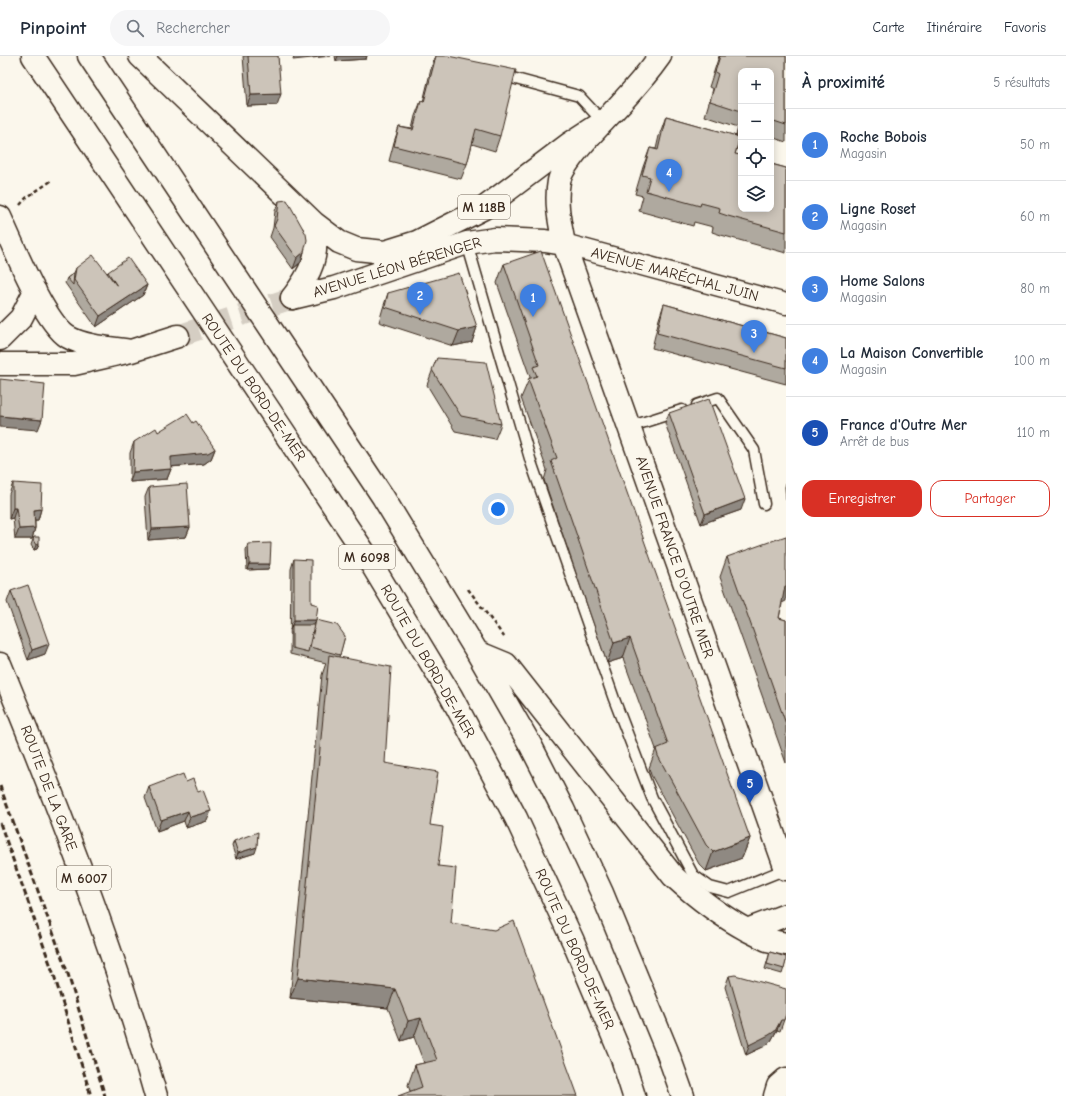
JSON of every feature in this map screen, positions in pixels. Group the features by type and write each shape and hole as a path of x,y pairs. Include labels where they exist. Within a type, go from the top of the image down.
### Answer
{"main road":[{"name":"ROUTE DU BORD-DE-MER","path":"33,56 366,555 451,696 516,818 570,934 622,1055 634,1096"},
{"name":"M 6098","path":"89,56 383,497 477,652 531,746 570,823 602,893 667,1051 683,1096"},
{"name":"M 118B","path":"140,56 314,223 339,242 356,249 372,252 385,252 417,242 484,208 569,144 604,122"},
{"path":"564,244 558,207 559,180 562,171 643,79 660,56"},
{"path":"0,217 35,291 52,320 67,336 84,343 131,351"},
{"name":"AVENUE LÉON BÉRENGER","path":"314,223 316,250 313,267 307,280 292,298 334,288 467,243 506,239 545,241 564,244"},
{"name":"AVENUE FRANCE D'OUTRE MER","path":"564,244 786,869"},
{"path":"0,340 21,318 35,291"},
{"path":"0,364 74,364 131,351 178,336"},
{"path":"477,652 506,664 673,876 701,901 723,917 766,940 786,944"},
{"name":"ROUTE DE LA GARE","path":"0,664 66,830 111,953 136,1026 156,1096"},
{"path":"747,930 786,915"}],"street":[{"name":"AVENUE MARÉCHAL JUIN","path":"564,244 786,304"}],"lane":[{"path":"489,72 579,96 604,122"},
{"path":"467,243 531,462 614,699 652,798 693,875 710,887 729,892 786,869"},
{"path":"629,427 718,398 754,450 764,504"}],"path":[{"path":"26,198 51,181"}],"building":[{"path":"248,56 278,56 281,94 251,95"},
{"path":"436,56 448,56 516,70 500,136 476,129 467,164 394,146 399,127 413,130 421,101 424,102"},
{"path":"720,56 786,56 786,125 774,121 774,68 738,68 738,110 710,101 718,74 715,72"},
{"path":"666,116 738,136 738,144 735,154 738,154 738,212 774,212 774,165 786,168 786,232 719,213 720,208 701,203 700,206 646,191 650,177 642,175 650,148 658,150"},
{"path":"287,200 306,234 307,240 304,252 297,258 274,226 277,219 279,201"},
{"path":"541,251 750,838 713,852 706,845 658,756 656,749 668,744 630,638 614,643 551,461 557,458 528,379 537,376 533,367 539,365 504,264"},
{"path":"93,255 117,286 108,272 128,258 147,285 100,316 74,280 76,268"},
{"path":"74,273 73,285 67,278"},
{"path":"459,273 477,327 459,331 385,307 388,293"},
{"path":"664,304 786,338 786,368 657,333"},
{"path":"437,358 486,362 501,424 461,416 432,370"},
{"path":"0,379 45,384 42,420 0,416"},
{"path":"709,399 745,499 705,514 669,413"},
{"path":"187,414 193,423 196,421 215,449 208,453 171,457 171,469 133,472 134,442 156,428 158,432"},
{"path":"13,483 42,485 41,509 34,510 35,528 19,529 16,508 13,508"},
{"path":"187,484 190,527 152,529 149,487"},
{"path":"786,536 786,586 779,618 786,620 786,724 727,557"},
{"path":"34,537 39,537 39,544 36,545 33,540"},
{"path":"271,543 270,564 249,564 248,544"},
{"path":"294,559 311,560 311,603 318,605 316,620 294,620"},
{"path":"28,585 49,644 32,650 11,591"},
{"path":"316,620 337,625 345,636 340,655 310,647"},
{"path":"292,625 314,625 308,652 292,648"},
{"path":"329,655 391,667 385,763 438,772 430,825 443,827 438,866 456,868 451,923 494,930 514,921 578,1096 398,1096 422,1087 415,1065 437,1060 421,1018 408,1021 395,989 298,978"},
{"path":"183,774 186,782 193,779 198,792 203,790 211,811 190,817 188,811 161,820 149,787"},
{"path":"258,832 257,847 238,853 234,841"},
{"path":"770,952 786,957 784,969 767,964"},
{"path":"735,975 786,989 786,1014 784,1020 781,1020 775,1031 749,1045 729,976"}],"tunnel":[{"path":"178,336 292,298"}],"railway":[{"path":"0,786 68,974 105,1096"},
{"path":"0,823 54,975 91,1096"}],"place":[{"name":"La Maison Convertible","path":"669,192"},
{"name":"Ligne Roset","path":"420,315"},
{"name":"Roche Bobois","path":"533,317"},
{"name":"Home Salons","path":"754,353"},
{"name":"France d'Outre Mer","path":"750,803"}]}
